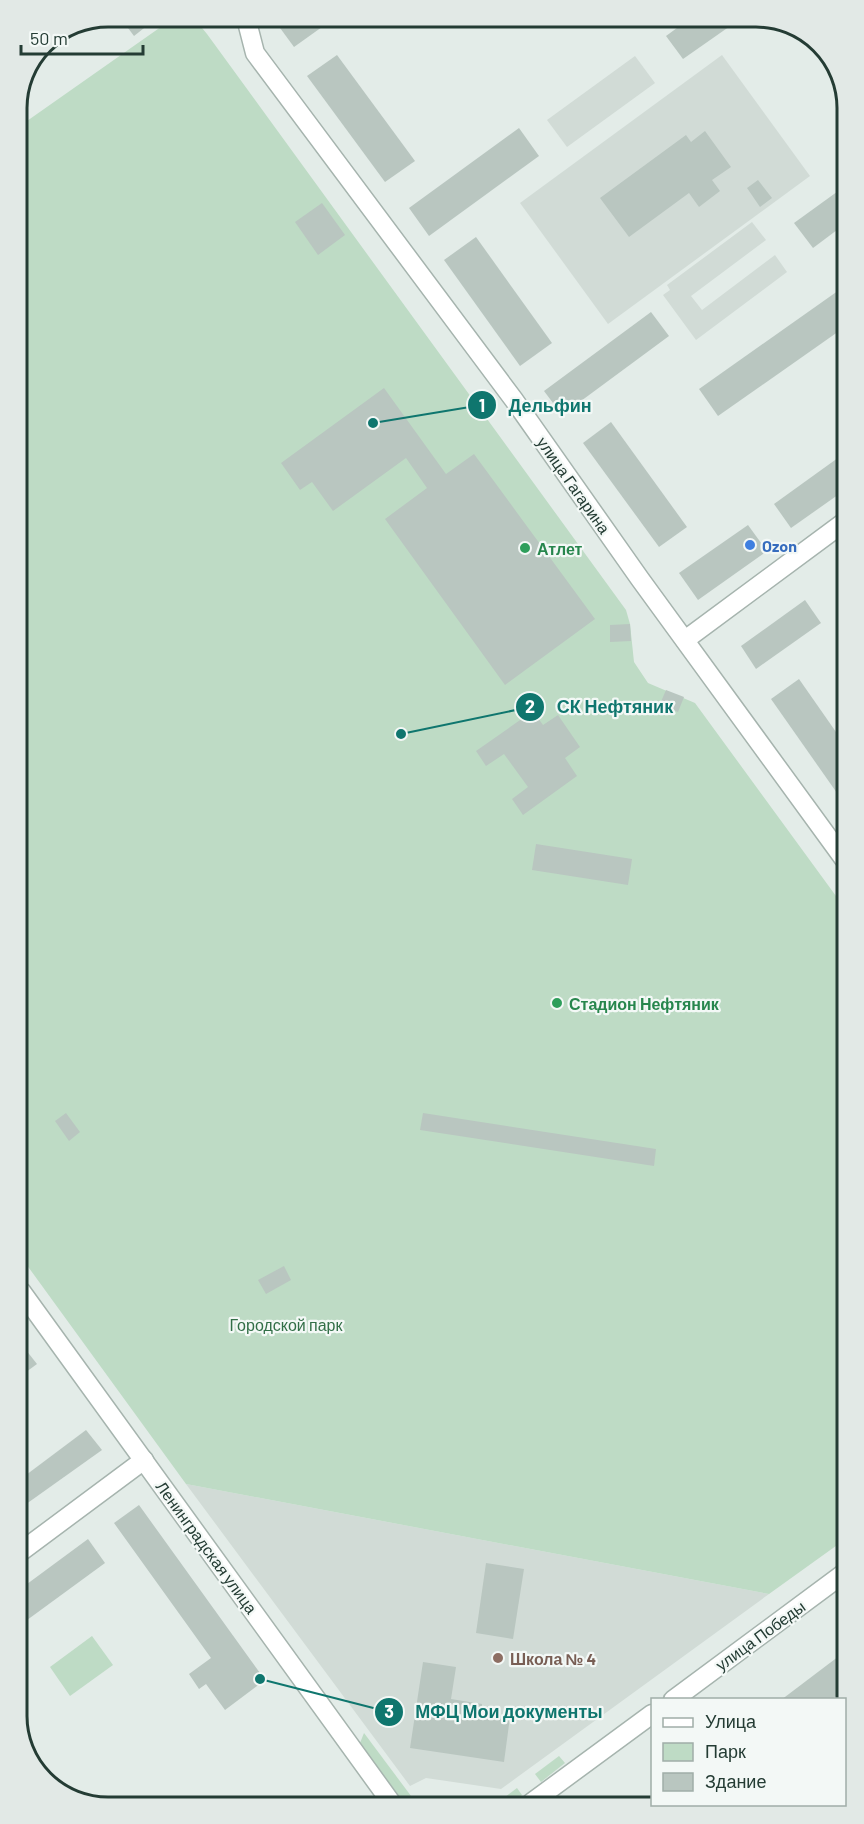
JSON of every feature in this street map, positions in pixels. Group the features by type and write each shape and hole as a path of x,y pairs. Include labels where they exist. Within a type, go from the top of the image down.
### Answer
{"street":[{"name":"улица Гагарина","path":"250,27 255,53 514,400 837,849"},
{"path":"685,640 837,528"},
{"name":"Ленинградская улица","path":"28,1312 144,1460 388,1797"},
{"path":"27,1546 144,1460"},
{"name":"улица Победы","path":"676,1698 837,1578"},
{"path":"539,1797 651,1715"}],"shaded area":[{"path":"722,55 810,176 608,324 520,203"},
{"path":"635,56 655,83 567,147 547,120"},
{"path":"752,222 766,240 691,296 702,310 775,255 787,272 696,340 663,295 670,290 667,285"},
{"name":"Школа № 4","path":"186,1484 769,1594 501,1789 426,1778 410,1786"}],"green space":[{"name":"Городской парк","path":"161,27 201,27 626,610 630,624 634,662 648,683 695,703 837,897 837,1545 769,1594 186,1484 27,1265 27,121"},
{"path":"92,1636 113,1665 70,1696 50,1667"},
{"path":"364,1733 412,1797 400,1797 360,1743"},
{"path":"559,1756 565,1763 541,1782 535,1774"},
{"path":"517,1788 522,1795 519,1797 505,1797"}],"building":[{"path":"127,27 145,27 134,36"},
{"path":"279,27 322,27 294,47"},
{"path":"678,27 729,27 683,59 666,36"},
{"path":"337,55 415,161 385,182 307,76"},
{"path":"519,128 539,156 429,236 409,208"},
{"path":"705,131 731,167 712,180 720,191 699,207 689,193 629,237 600,198 686,135 691,142"},
{"path":"758,180 772,198 760,207 747,188"},
{"path":"837,192 837,230 813,248 794,223"},
{"path":"322,203 345,235 318,255 295,222"},
{"path":"476,237 552,343 520,366 444,260"},
{"path":"837,292 837,333 718,416 699,389"},
{"path":"651,312 669,336 562,415 544,391"},
{"path":"384,388 446,474 474,454 595,619 505,685 385,519 427,488 406,458 333,511 312,482 300,490 281,463"},
{"path":"611,422 687,527 659,547 583,443"},
{"path":"837,459 837,496 791,528 774,504"},
{"path":"748,525 767,551 698,600 679,573"},
{"path":"805,600 821,623 756,669 741,646"},
{"path":"630,624 631,641 610,642 610,625"},
{"path":"799,679 837,733 837,793 771,699"},
{"path":"666,690 684,697 678,712 660,704"},
{"path":"533,711 543,725 558,715 580,747 565,758 577,776 523,815 512,799 528,787 504,754 486,766 476,751"},
{"path":"536,844 632,859 628,885 532,870"},
{"path":"66,1113 80,1132 69,1141 55,1121"},
{"path":"423,1113 656,1149 654,1166 420,1130"},
{"path":"284,1266 291,1280 266,1294 258,1280"},
{"path":"27,1351 37,1364 27,1371"},
{"path":"86,1430 102,1450 27,1503 27,1474"},
{"path":"139,1505 265,1680 225,1710 206,1684 199,1689 189,1674 211,1658 114,1523"},
{"path":"88,1539 105,1563 27,1620 27,1584"},
{"path":"486,1563 524,1569 513,1639 476,1633"},
{"path":"837,1658 837,1695 835,1697 784,1698"},
{"path":"423,1662 456,1667 451,1699 482,1704 481,1713 510,1717 504,1762 410,1748"}],"place":[{"name":"Дельфин","path":"373,423"},
{"name":"Ozon","path":"750,545"},
{"name":"Атлет","path":"525,548"},
{"name":"СК Нефтяник","path":"401,734"},
{"name":"Стадион Нефтяник","path":"557,1003"},
{"name":"Школа № 4","path":"498,1658"},
{"name":"МФЦ Мои документы","path":"260,1679"}]}
